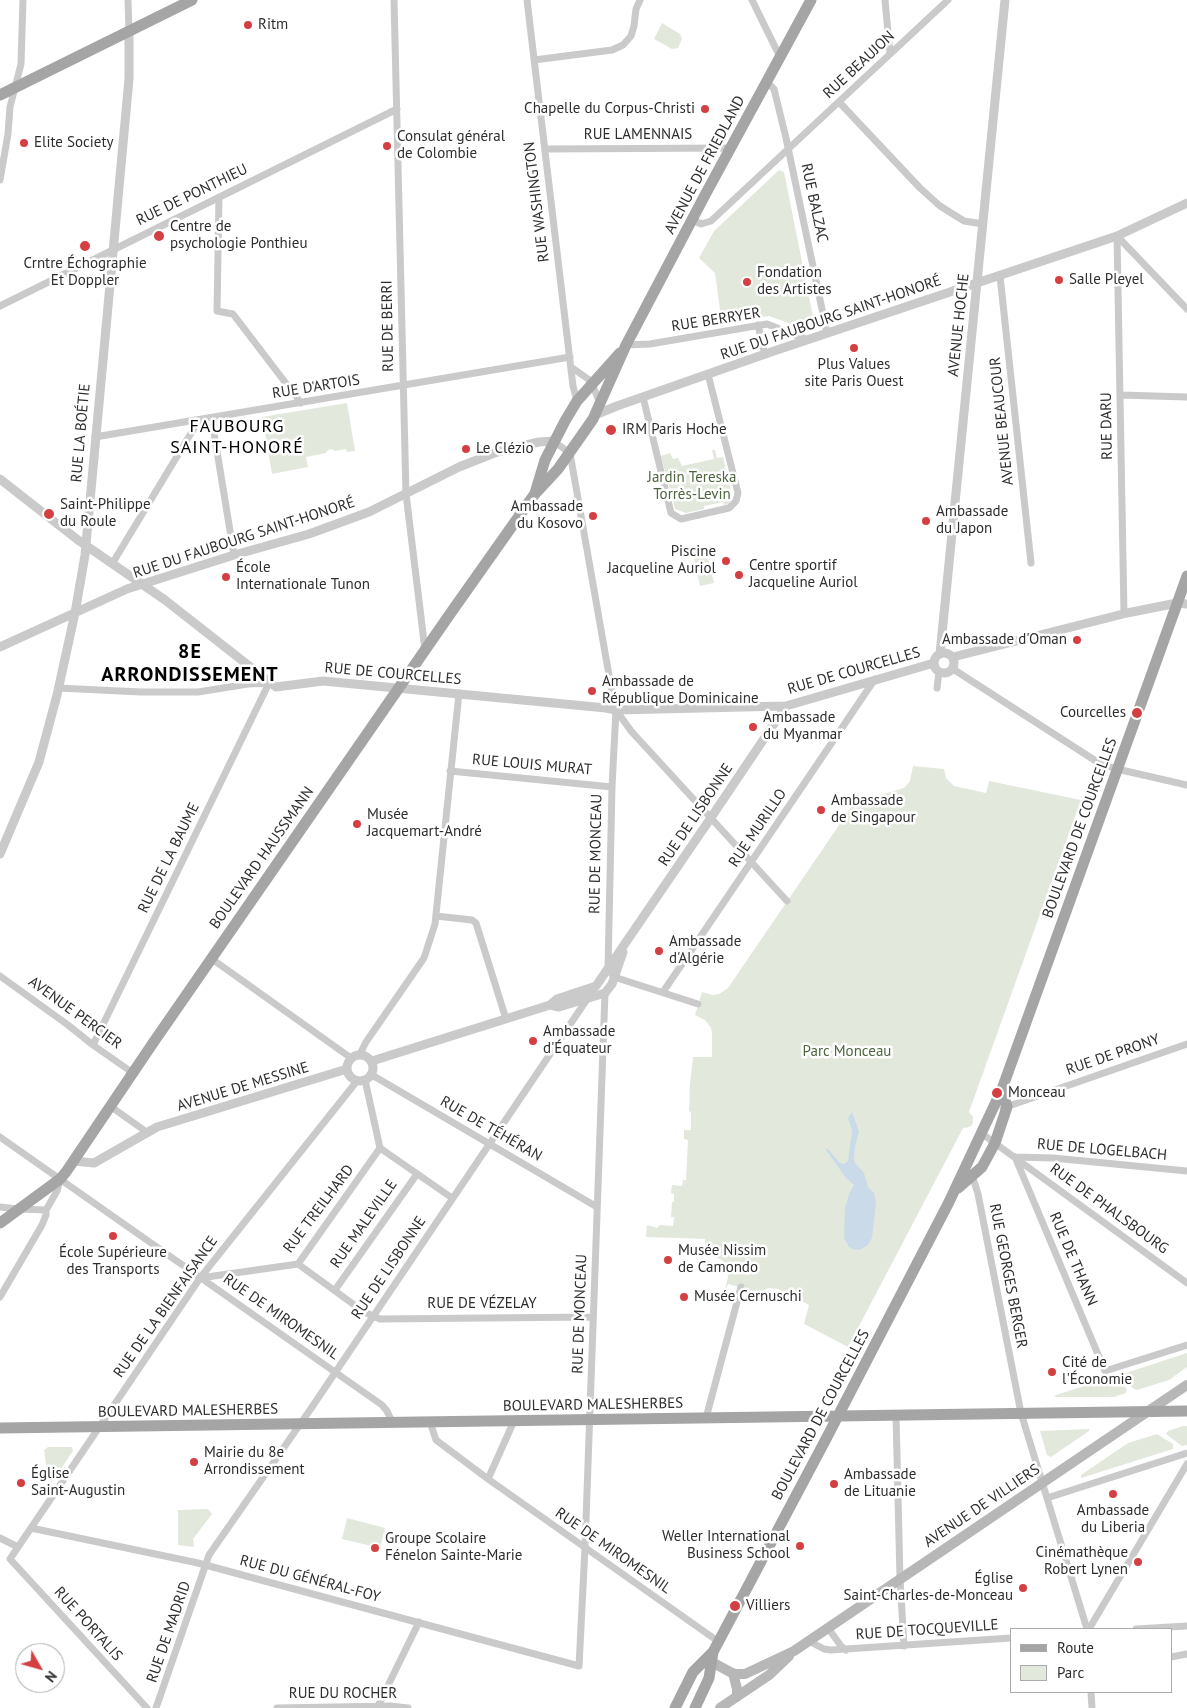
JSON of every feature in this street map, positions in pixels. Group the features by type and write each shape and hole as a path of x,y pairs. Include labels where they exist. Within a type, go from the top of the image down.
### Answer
{"main road":[{"path":"5,90 192,0"},
{"name":"AVENUE DE FRIEDLAND","path":"600,404 626,346 811,0"},
{"name":"AVENUE DE FRIEDLAND","path":"592,384 626,346"},
{"name":"BOULEVARD HAUSSMANN","path":"534,495 544,460 553,441 578,401 592,384"},
{"name":"BOULEVARD HAUSSMANN","path":"0,1223 60,1179 74,1161 425,650 534,495 556,472 570,453 600,404"},
{"name":"BOULEVARD DE COURCELLES","path":"675,1708 693,1672 710,1658 719,1642 954,1190 1002,1089 1117,769 1182,603 1187,576"},
{"path":"954,1190 982,1167 995,1142 1008,1107 1002,1089"},
{"name":"AVENUE DE VILLIERS","path":"733,1673 739,1675 749,1673 810,1641 1187,1385"},
{"name":"BOULEVARD MALESHERBES","path":"0,1428 1187,1411"},
{"name":"AVENUE DE VILLIERS","path":"720,1708 769,1675 794,1651"},
{"path":"710,1658 733,1673 737,1697"},
{"name":"BOULEVARD DE COURCELLES","path":"695,1708 709,1678 710,1658"}],"street":[{"path":"0,180 8,134 10,107 5,90 21,64 23,0"},
{"path":"128,0 129,31"},
{"name":"RUE DE BERRI","path":"394,0 406,494 425,650"},
{"name":"RUE WASHINGTON","path":"527,0 573,386 578,401"},
{"path":"534,60 612,50 623,45 631,36 640,0"},
{"path":"752,0 780,57"},
{"path":"885,0 890,54"},
{"name":"RUE BEAUJON","path":"693,220 701,224 711,221 948,0"},
{"name":"AVENUE HOCHE","path":"940,654 1005,0"},
{"name":"RUE LA BOÉTIE","path":"0,854 39,762 75,613 86,546 129,79 129,31"},
{"name":"RUE BALZAC","path":"767,82 774,89 827,333"},
{"path":"839,102 920,188 940,206 964,221 983,224"},
{"name":"RUE DE PONTHIEU","path":"0,306 397,109"},
{"name":"RUE LAMENNAIS","path":"545,149 731,148"},
{"path":"218,197 217,311 233,314 302,403"},
{"name":"RUE DU FAUBOURG SAINT-HONORÉ","path":"595,415 827,333 1117,236 1187,203"},
{"path":"1117,236 1187,309"},
{"name":"RUE DARU","path":"1117,236 1124,614"},
{"name":"AVENUE BEAUCOUR","path":"1000,276 1031,562"},
{"name":"RUE BERRYER","path":"626,346 650,344 767,324 808,340"},
{"path":"758,325 765,355"},
{"name":"RUE D'ARTOIS","path":"95,437 570,358"},
{"path":"571,367 592,384 600,404"},
{"path":"643,397 671,513 681,519 729,508 736,501 738,493 708,374"},
{"path":"1120,395 1187,396"},
{"path":"214,418 213,427 234,555"},
{"path":"112,564 199,420"},
{"path":"553,441 570,453 616,710 631,731 787,901"},
{"name":"RUE DU FAUBOURG SAINT-HONORÉ","path":"0,647 127,589 234,555 309,534 369,512 459,468 497,452 539,442 553,441"},
{"path":"0,479 86,546 165,600 269,683"},
{"path":"937,688 939,672 934,663 935,658 940,654 946,653 953,657 1124,614 1182,603"},
{"path":"939,672 946,673 952,669 953,657"},
{"name":"RUE DE COURCELLES","path":"58,688 141,692 198,692 248,684 269,683 276,687 323,681 616,710 786,706 934,663"},
{"path":"952,669 1098,763 1187,785"},
{"name":"RUE MURILLO","path":"663,992 876,679"},
{"name":"RUE DE LA BAUME","path":"93,1045 269,683"},
{"path":"364,1079 350,1076 347,1065 356,1056 424,958 435,924 459,694"},
{"name":"RUE DE LISBONNE","path":"206,1565 209,1555 712,818 786,706"},
{"name":"RUE DE MONCEAU","path":"608,968 612,787 616,710"},
{"name":"RUE LOUIS MURAT","path":"450,771 612,787"},
{"path":"436,916 472,920 476,923 506,1019"},
{"name":"RUE DE LISBONNE","path":"605,992 612,984 627,940"},
{"path":"212,959 356,1056 367,1056 372,1060 374,1067 364,1079"},
{"path":"608,968 614,977 698,1004"},
{"name":"AVENUE PERCIER","path":"0,976 133,1073"},
{"path":"550,1006 557,999 596,986"},
{"path":"372,1060 550,1006 559,1007 605,992"},
{"name":"RUE DE MONCEAU","path":"580,1666 605,992"},
{"name":"RUE DE PRONY","path":"991,1113 1187,1044"},
{"name":"AVENUE DE MESSINE","path":"74,1161 94,1163 157,1127 347,1069"},
{"path":"364,1079 380,1148 452,1198"},
{"name":"RUE DE TÉHÉRAN","path":"364,1079 489,1144 597,1207"},
{"name":"RUE DE LA BIENFAISANCE","path":"10,1559 200,1278 364,1079"},
{"path":"110,1106 148,1133"},
{"name":"RUE DE PHALSBOURG","path":"981,1132 1187,1283"},
{"name":"RUE DE MIROMESNIL","path":"0,1137 382,1404 392,1422"},
{"name":"RUE TREILHARD","path":"200,1278 298,1264 380,1148"},
{"name":"RUE DE LOGELBACH","path":"1015,1157 1053,1158 1187,1170"},
{"name":"RUE DE THANN","path":"1015,1157 1105,1371 1187,1345"},
{"name":"RUE GEORGES BERGER","path":"968,1161 979,1197 1021,1413 1088,1628"},
{"name":"RUE MALEVILLE","path":"335,1290 417,1174"},
{"path":"0,1297 42,1225 46,1210 57,1191 60,1179"},
{"path":"0,1207 46,1210"},
{"path":"298,1264 372,1316"},
{"path":"706,1418 741,1288"},
{"name":"RUE DE VÉZELAY","path":"372,1316 380,1319 593,1317"},
{"path":"896,1415 900,1579 904,1646"},
{"path":"488,1479 514,1421"},
{"name":"RUE DE MIROMESNIL","path":"430,1422 436,1440 488,1479 719,1642"},
{"path":"1047,1498 1187,1453"},
{"path":"1089,1628 1187,1464"},
{"name":"RUE DU GÉNÉRAL-FOY","path":"31,1528 206,1565 580,1666"},
{"path":"0,1538 18,1547"},
{"name":"RUE PORTALIS","path":"10,1559 147,1708"},
{"name":"RUE DE MADRID","path":"156,1708 206,1565"},
{"path":"378,1707 419,1622"},
{"path":"1153,1628 1187,1626"},
{"name":"RUE DE TOCQUEVILLE","path":"828,1628 846,1650"},
{"name":"RUE DE TOCQUEVILLE","path":"810,1641 824,1649 846,1650 1010,1638"},
{"path":"1172,1657 1187,1654"},
{"path":"1091,1693 1092,1708"},
{"name":"RUE DU ROCHER","path":"277,1708 408,1708"}],"green space":[{"path":"662,23 680,34 682,39 678,48 672,49 654,39"},
{"path":"779,170 784,172 815,326 807,330 769,316 722,324 715,273 699,258 714,231"},
{"path":"347,403 355,451 347,452 346,449 328,450 326,453 306,457 308,467 272,474 262,417"},
{"name":"Jardin Tereska Torrès-Levin","path":"712,450 715,450 717,458 723,457 732,496 728,504 724,505 723,502 704,506 704,509 686,513 675,509 661,456 670,453 673,459 678,458 682,466 714,459"},
{"path":"707,555 714,583 700,586 694,558"},
{"name":"Parc Monceau","path":"913,766 944,769 946,778 954,786 986,793 989,781 1081,800 969,1112 973,1117 973,1123 970,1127 963,1128 848,1347 804,1324 809,1305 778,1289 768,1288 759,1293 728,1284 725,1289 728,1277 727,1269 723,1261 706,1251 705,1239 646,1237 647,1225 657,1228 660,1225 673,1226 674,1217 671,1217 674,1194 671,1193 672,1185 682,1186 683,1180 686,1180 688,1140 684,1139 684,1130 691,1130 691,1112 689,1111 693,1057 712,1057 711,1028 705,1020 695,1015 702,992 713,995 719,994 728,988 852,806 860,801 904,788 910,781"},
{"path":"1187,1353 1187,1367 1169,1380 1137,1390 1121,1378 1123,1374"},
{"path":"1110,1378 1116,1379 1127,1389 1126,1393 1114,1397 1054,1397 1056,1395"},
{"path":"1187,1426 1187,1445 1182,1446 1166,1434 1168,1431"},
{"path":"1089,1429 1089,1431 1051,1457 1047,1455 1040,1431"},
{"path":"1157,1434 1173,1444 1173,1449 1081,1478 1081,1475 1128,1443"},
{"path":"48,1447 72,1447 73,1451 52,1482 48,1479 44,1450"},
{"path":"208,1509 212,1514 193,1539 194,1547 178,1545 178,1510"},
{"path":"347,1518 385,1528 380,1548 342,1539"}],"water":[{"path":"852,1112 859,1131 855,1147 855,1163 864,1173 868,1187 874,1193 876,1203 872,1238 868,1245 859,1250 849,1247 844,1238 845,1208 854,1185 846,1178 826,1150 827,1148 840,1163 844,1164 848,1161 852,1130 848,1118"}],"place":[{"name":"Ritm","path":"248,25"},
{"name":"Chapelle du Corpus-Christi","path":"705,109"},
{"name":"Elite Society","path":"24,143"},
{"name":"Consulat général de Colombie","path":"387,146"},
{"name":"Centre de psychologie Ponthieu","path":"159,236"},
{"name":"Crntre Échographie Et Doppler","path":"85,246"},
{"name":"Salle Pleyel","path":"1059,280"},
{"name":"Fondation des Artistes","path":"747,282"},
{"name":"Plus Values site Paris Ouest","path":"854,348"},
{"name":"IRM Paris Hoche","path":"611,430"},
{"name":"Le Clézio","path":"466,449"},
{"name":"Saint-Philippe du Roule","path":"49,514"},
{"name":"Ambassade du Kosovo","path":"593,516"},
{"name":"Ambassade du Japon","path":"926,521"},
{"name":"Piscine Jacqueline Auriol","path":"726,561"},
{"name":"Centre sportif Jacqueline Auriol","path":"739,575"},
{"name":"École Internationale Tunon","path":"226,577"},
{"name":"Ambassade d'Oman","path":"1077,640"},
{"name":"Ambassade de République Dominicaine","path":"592,691"},
{"name":"Courcelles","path":"1137,713"},
{"name":"Ambassade du Myanmar","path":"753,727"},
{"name":"Ambassade de Singapour","path":"821,810"},
{"name":"Musée Jacquemart-André","path":"357,824"},
{"name":"Ambassade d'Algérie","path":"659,951"},
{"name":"Ambassade d'Équateur","path":"533,1041"},
{"name":"Monceau","path":"997,1093"},
{"name":"École Supérieure des Transports","path":"113,1236"},
{"name":"Musée Nissim de Camondo","path":"668,1260"},
{"name":"Musée Cernuschi","path":"684,1297"},
{"name":"Cité de l'Économie","path":"1052,1372"},
{"name":"Mairie du 8e Arrondissement","path":"194,1462"},
{"name":"Église Saint-Augustin","path":"21,1483"},
{"name":"Ambassade de Lituanie","path":"834,1484"},
{"name":"Ambassade du Liberia","path":"1113,1494"},
{"name":"Weller International Business School","path":"800,1546"},
{"name":"Groupe Scolaire Fénelon Sainte-Marie","path":"375,1548"},
{"name":"Cinémathèque Robert Lynen","path":"1138,1562"},
{"name":"Église Saint-Charles-de-Monceau","path":"1023,1588"},
{"name":"Villiers","path":"735,1606"}],"district":[{"name":"FAUBOURG SAINT-HONORÉ","path":"237,437"},
{"name":"8E ARRONDISSEMENT","path":"190,664"}]}
